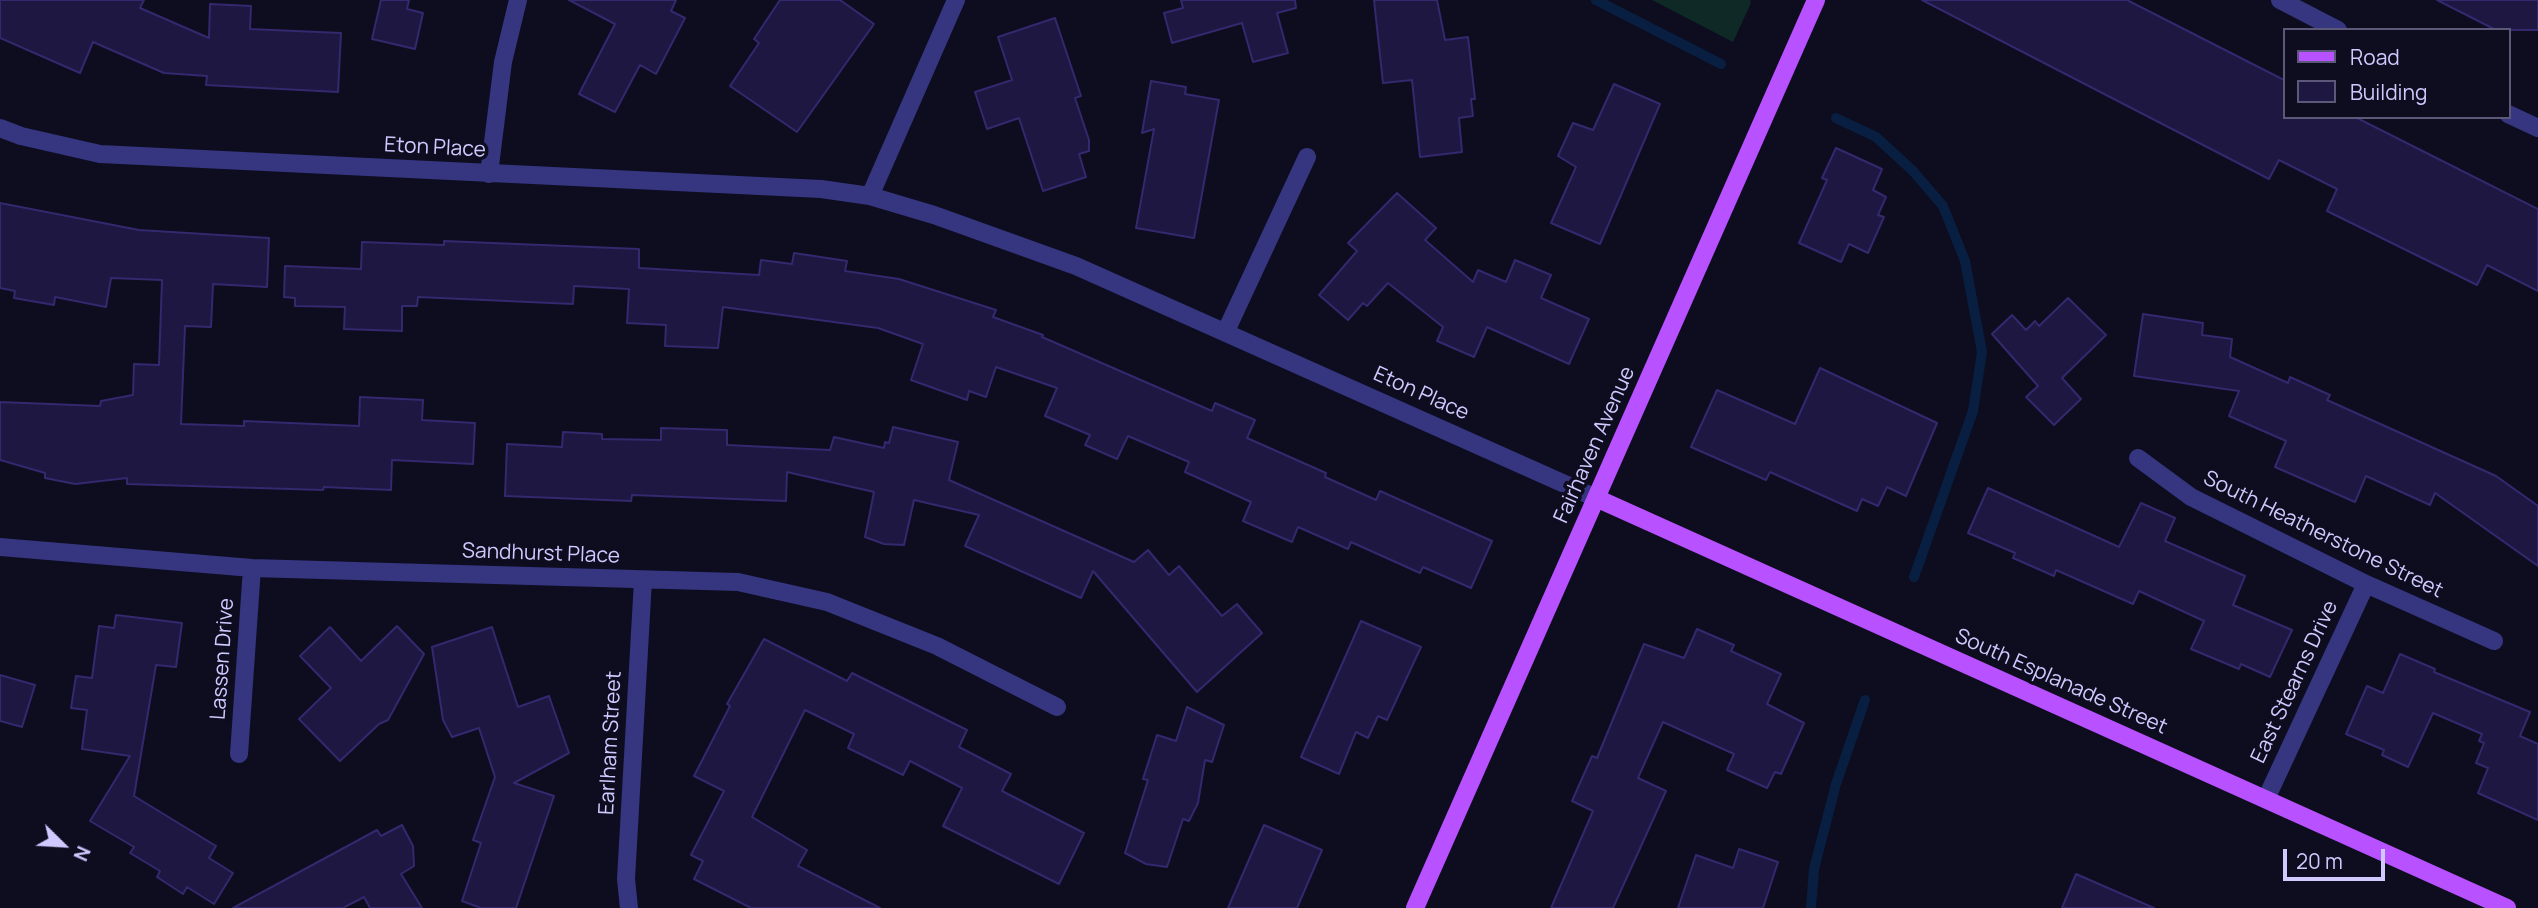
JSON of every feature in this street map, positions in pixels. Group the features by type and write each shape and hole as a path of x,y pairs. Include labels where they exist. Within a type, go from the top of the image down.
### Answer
{"main road":[{"name":"Fairhaven Avenue","path":"1415,908 1816,0"},
{"name":"South Esplanade Street","path":"1596,498 2507,908"}],"street":[{"path":"489,173 503,62 518,0"},
{"path":"870,196 956,0"},
{"path":"2280,0 2334,28"},
{"path":"2510,115 2538,128"},
{"name":"Eton Place","path":"0,128 21,136 100,154 821,189 870,196 934,215 1076,266 1596,498"},
{"path":"1226,331 1307,157"},
{"name":"South Heatherstone Street","path":"2138,458 2191,498 2366,584 2494,641"},
{"name":"Sandhurst Place","path":"0,547 252,568 738,582 827,603 937,646 1057,707"},
{"name":"Lassen Drive","path":"239,754 252,568"},
{"name":"Earlham Street","path":"629,908 626,879 643,580"},
{"name":"East Stearns Drive","path":"2266,799 2366,584"}],"green space":[{"path":"1652,0 1750,0 1751,3 1733,42"}],"building":[{"path":"0,0 144,0 140,8 209,38 210,4 251,6 250,29 341,33 338,92 206,85 207,76 164,73 93,42 80,73 0,38"},
{"path":"381,0 409,0 407,9 423,13 415,49 372,39"},
{"path":"569,0 676,0 671,11 685,18 656,74 640,65 615,112 579,94 615,24"},
{"path":"780,0 840,0 874,24 797,132 730,86 759,43 754,39"},
{"path":"1181,0 1295,0 1296,8 1277,13 1288,53 1253,62 1242,23 1172,43 1164,13 1183,8"},
{"path":"1374,0 1437,0 1445,40 1468,37 1475,99 1471,99 1473,116 1459,118 1462,152 1420,157 1412,80 1383,83"},
{"path":"1922,0 2127,0 2282,79 2282,119 2359,119 2538,209 2538,291 2487,265 2477,285 2327,211 2337,189 2279,160 2269,179"},
{"path":"2437,0 2538,0 2538,30 2492,28"},
{"path":"1055,18 1081,96 1075,98 1089,140 1089,151 1079,154 1086,177 1043,191 1019,118 987,129 975,92 1012,80 998,37"},
{"path":"1151,81 1186,87 1185,94 1219,100 1194,238 1136,228 1154,129 1142,133"},
{"path":"1614,84 1660,104 1600,244 1551,223 1576,167 1558,156 1573,123 1593,130"},
{"path":"1836,148 1882,169 1873,190 1886,197 1878,215 1884,217 1868,253 1849,244 1841,262 1799,243 1827,180 1822,178"},
{"path":"1397,193 1436,228 1425,240 1473,282 1478,270 1506,282 1515,260 1551,275 1541,298 1589,319 1569,364 1487,327 1474,357 1437,341 1443,327 1388,283 1367,306 1363,303 1348,320 1319,295 1357,251 1348,243"},
{"path":"0,203 139,230 269,238 267,287 213,284 211,327 185,326 181,424 244,426 244,421 359,426 360,397 423,400 422,420 475,423 473,464 392,460 391,490 324,487 323,490 127,484 127,478 75,484 45,478 45,473 0,460 0,402 100,406 101,401 133,395 134,364 159,365 162,280 111,278 106,307 55,297 54,305 14,298 15,291 0,288"},
{"path":"444,241 639,249 639,268 759,275 761,260 792,264 794,253 847,261 845,271 899,279 996,310 993,317 1043,335 1042,337 1212,411 1215,403 1255,420 1247,438 1326,473 1325,477 1376,500 1380,491 1492,541 1471,588 1423,567 1420,573 1351,542 1348,549 1298,527 1292,542 1243,521 1251,502 1185,472 1189,462 1128,436 1117,459 1085,445 1090,435 1045,416 1057,388 996,367 986,397 969,391 967,400 911,380 923,344 878,328 723,307 718,348 665,346 666,325 627,323 629,289 574,286 573,304 418,297 417,306 402,306 402,331 344,329 345,307 295,306 295,298 284,297 285,266 361,269 362,242 444,245"},
{"path":"2068,298 2106,335 2062,378 2081,399 2054,425 2026,397 2038,386 1992,334 2012,315 2026,330 2035,321 2039,326"},
{"path":"2143,314 2203,323 2202,335 2232,339 2230,357 2288,383 2290,377 2330,395 2327,400 2496,476 2538,506 2538,566 2435,493 2430,505 2366,476 2355,502 2275,467 2286,441 2229,416 2239,391 2134,376"},
{"path":"1820,368 1937,423 1906,496 1887,487 1878,506 1862,499 1857,511 1770,472 1766,480 1691,447 1717,390 1795,424"},
{"path":"893,427 958,442 949,480 1134,562 1148,550 1169,575 1179,566 1222,616 1237,604 1262,633 1197,692 1093,571 1081,598 965,546 979,515 914,500 904,545 884,544 865,537 874,492 787,472 786,501 632,495 631,501 505,496 507,444 562,447 563,432 602,434 602,439 661,440 661,428 727,430 727,445 830,450 834,437 884,448 885,442 889,443"},
{"path":"1988,488 2119,547 2141,503 2175,518 2165,541 2245,576 2233,605 2292,630 2270,677 2241,664 2239,669 2191,649 2204,621 2139,591 2133,604 2056,570 2054,576 2013,558 2015,553 1968,533"},
{"path":"116,615 182,623 176,667 156,665 134,796 216,846 209,858 233,873 214,904 187,887 183,894 157,877 160,871 130,853 134,847 90,821 130,756 82,749 87,710 71,708 76,676 92,678 99,626 114,628"},
{"path":"1361,621 1421,647 1387,720 1378,716 1368,738 1356,732 1339,774 1301,757"},
{"path":"397,626 424,654 388,720 379,724 340,761 299,719 331,688 300,656 330,627 361,661"},
{"path":"492,627 518,707 549,696 569,753 514,783 554,796 516,908 481,908 462,901 481,843 473,840 495,777 479,728 452,737 443,720 432,647"},
{"path":"1697,629 1734,645 1731,651 1781,674 1767,704 1804,723 1781,774 1775,772 1767,788 1727,770 1734,754 1663,722 1638,778 1666,791 1613,908 1551,908 1593,811 1572,801 1592,756 1597,758 1644,644 1684,658"},
{"path":"764,639 847,681 852,673 967,730 959,747 1011,774 1002,791 1084,833 1059,884 943,826 962,788 910,761 903,775 848,748 854,734 805,710 752,817 807,850 798,866 880,908 751,908 694,879 703,861 691,855 724,791 694,776 730,706 727,704"},
{"path":"2400,654 2435,669 2434,672 2530,712 2520,736 2538,744 2538,820 2478,793 2488,768 2476,763 2484,743 2479,741 2482,734 2433,713 2408,767 2382,755 2384,750 2346,734 2367,686 2383,693"},
{"path":"0,675 35,685 22,727 0,721"},
{"path":"1187,707 1224,725 1212,762 1205,760 1198,803 1189,821 1183,819 1167,867 1146,864 1125,853 1148,780 1143,779 1157,735 1176,741"},
{"path":"402,825 413,846 414,866 401,874 422,908 370,908 364,897 343,908 233,908 377,830 381,836"},
{"path":"1264,825 1322,850 1297,908 1228,908"},
{"path":"1739,849 1778,862 1763,908 1678,908 1696,855 1733,868"},
{"path":"2076,874 2154,908 2062,908"}],"waterway":[{"path":"1596,0 1721,64"},
{"path":"1836,118 1876,137 1913,171 1943,206 1965,261 1982,352 1973,411 1914,577"},
{"path":"1811,908 1814,869 1836,784 1865,700"}]}
